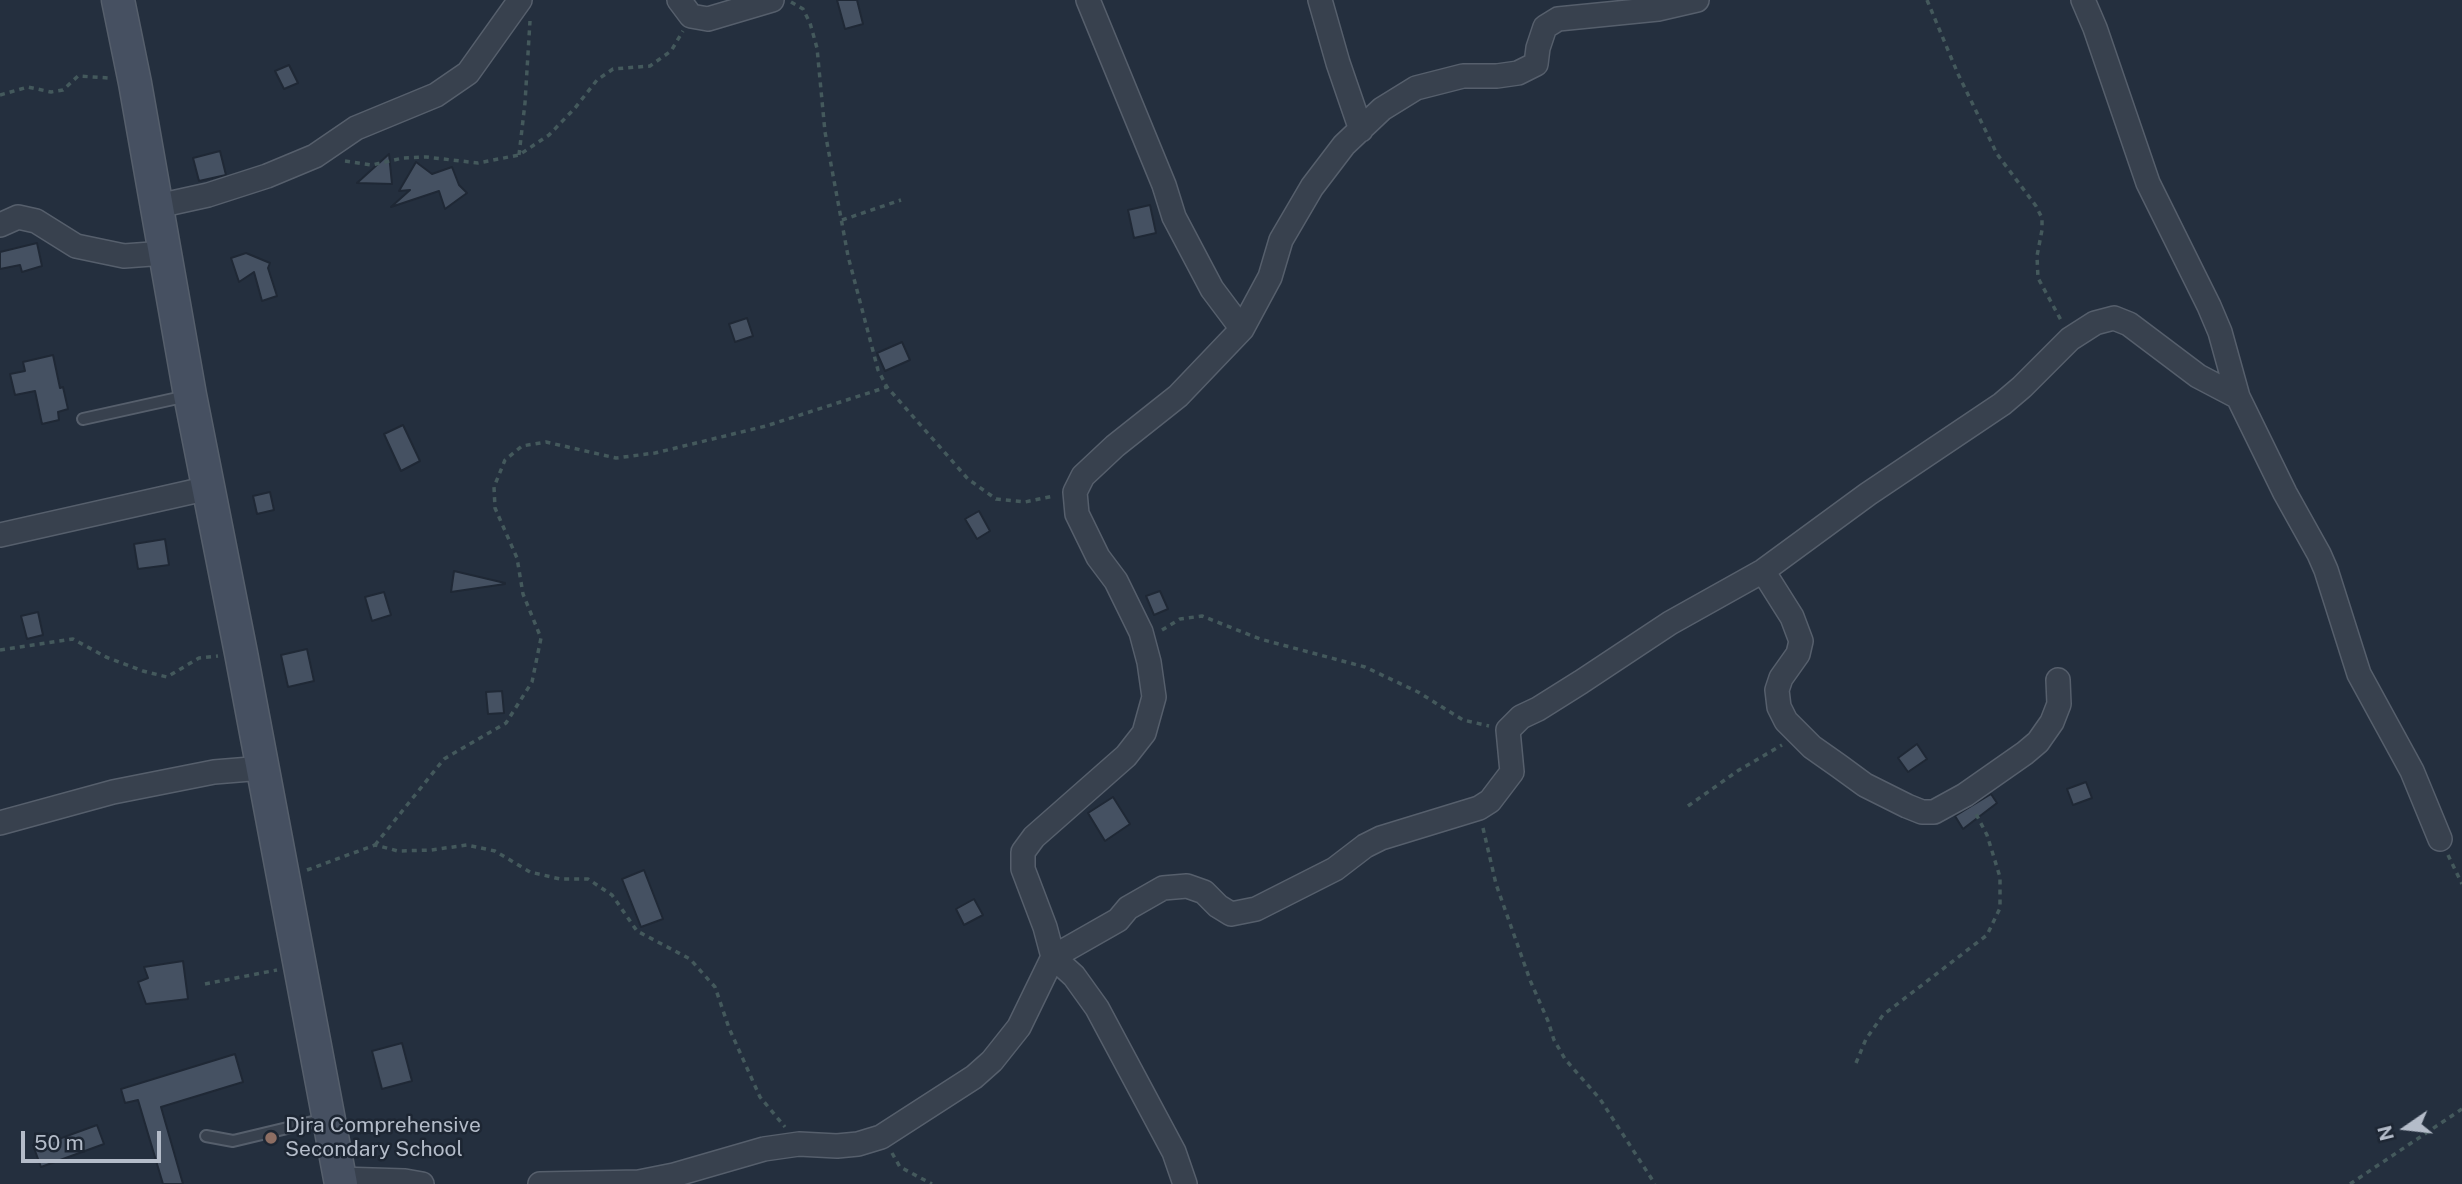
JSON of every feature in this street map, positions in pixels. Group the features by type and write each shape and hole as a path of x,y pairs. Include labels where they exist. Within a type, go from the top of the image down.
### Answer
{"main road":[{"path":"118,0 158,206 190,395 340,1182"}],"street":[{"path":"685,8 708,19 772,0"},
{"path":"1088,0 1164,185 1174,217 1212,289 1242,329"},
{"path":"1320,0 1361,130"},
{"path":"1185,1184 1174,1152 1097,1007 1074,976 1053,957 1024,869 1023,852 1034,837 1126,756 1144,733 1154,697 1141,632 1116,581 1098,557 1077,514 1075,492 1083,476 1115,446 1178,396 1242,329 1270,277 1281,240 1312,187 1343,145 1382,109 1416,89 1463,76 1518,73 1536,64 1545,27 1558,19 1658,9 1698,0"},
{"path":"2083,0 2148,183 2220,332 2238,397 2285,493 2319,554 2359,674 2412,771 2440,839"},
{"path":"158,206 208,195 267,176 315,156 356,128 436,95 468,73 526,7"},
{"path":"0,225 18,217 36,221 76,246 124,256 165,253"},
{"path":"540,1184 639,1182 674,1175 764,1149 799,1144 837,1146 881,1137 974,1077 992,1061 1019,1027 1053,957 1118,920 1128,908 1163,888 1186,886 1204,892 1231,914 1255,909 1335,869 1365,846 1381,838 1479,808 1490,801 1512,772 1508,730 1521,717 1581,682 1670,623 1763,571 1868,494 2002,404 2070,339 2095,323 2113,318 2129,324 2198,376 2238,397"},
{"path":"0,535 209,488"},
{"path":"1763,571 1792,617 1801,641 1798,654 1781,678 1777,690 1779,707 1786,720 1799,734 1856,779 1922,812 1934,812 1965,795 2012,764 2038,742 2052,722 2059,704 2058,680"},
{"path":"0,823 113,792 214,772 263,768"},
{"path":"340,1182 405,1181 422,1184"}],"lane":[{"path":"83,419 190,395"},
{"path":"205,1136 233,1141 328,1118"}],"path":[{"path":"772,0 792,2 803,9 810,23 817,48 825,132 848,256 874,355 887,387 968,478 996,499 1025,502 1075,492"},
{"path":"1927,0 1958,74 1997,154 2042,218 2037,256 2038,278 2070,339"},
{"path":"519,155 525,103 526,7"},
{"path":"315,156 372,164 426,157 478,163 519,155 549,135 575,108 597,79 614,69 650,66 671,51 685,8"},
{"path":"0,96 28,87 51,92 63,90 78,76 103,76 135,83"},
{"path":"842,220 901,200"},
{"path":"284,883 307,870 375,845 444,759 506,723 531,682 541,638 523,594 517,558 495,508 494,487 505,460 522,446 546,442 616,458 655,453 766,426 887,387"},
{"path":"1143,642 1180,619 1202,616 1260,639 1365,667 1418,692 1463,720 1508,730"},
{"path":"0,650 73,639 106,657 167,677 199,658 241,653"},
{"path":"1688,806 1739,770 1799,734"},
{"path":"1856,1062 1866,1039 1883,1015 1987,935 2000,908 2000,877 1987,835 1965,795"},
{"path":"1479,808 1496,884 1554,1040 1565,1059 1600,1098 1655,1184"},
{"path":"2440,839 2462,884"},
{"path":"375,845 398,851 467,845 495,851 530,872 560,879 588,878 612,895 637,931 690,959 715,986 729,1028 760,1097 799,1144"},
{"path":"205,984 299,965"},
{"path":"2350,1184 2462,1109"},
{"path":"881,1137 901,1167 932,1184"}],"building":[{"path":"837,0 857,0 863,24 845,29"},
{"path":"289,65 298,83 284,89 275,71"},
{"path":"220,151 226,175 199,181 193,158"},
{"path":"389,154 392,184 357,183"},
{"path":"416,162 432,174 452,167 459,185 467,193 445,209 439,191 391,207 410,190 399,191"},
{"path":"1150,205 1156,233 1134,238 1128,210"},
{"path":"37,243 42,266 22,272 20,265 0,269 0,252"},
{"path":"246,253 270,263 268,268 277,296 262,301 254,272 239,282 231,258"},
{"path":"747,318 753,336 735,342 729,324"},
{"path":"902,342 910,360 885,371 877,353"},
{"path":"53,355 68,409 58,412 59,420 42,424 35,391 15,395 10,374 25,371 23,362"},
{"path":"403,425 420,461 401,471 384,434"},
{"path":"270,492 274,510 257,514 253,496"},
{"path":"979,511 990,531 977,539 965,519"},
{"path":"165,539 169,565 138,569 134,544"},
{"path":"454,571 505,583 505,584 451,592"},
{"path":"1160,591 1168,609 1154,615 1146,596"},
{"path":"384,592 391,615 372,621 365,597"},
{"path":"38,612 43,635 27,639 21,616"},
{"path":"307,649 314,681 288,687 281,655"},
{"path":"502,691 504,713 488,714 486,692"},
{"path":"1917,744 1927,759 1908,772 1898,758"},
{"path":"2086,782 2092,798 2073,805 2067,789"},
{"path":"1991,794 1997,803 1963,829 1955,816"},
{"path":"1113,797 1130,824 1105,841 1088,813"},
{"path":"644,870 663,919 641,927 622,879"},
{"path":"974,899 983,915 964,925 956,909"},
{"path":"183,961 188,999 146,1004 138,982 148,978 144,967"},
{"path":"402,1043 412,1081 382,1089 372,1051"},
{"path":"235,1054 243,1082 161,1107 183,1184 163,1184 138,1100 125,1103 121,1089"},
{"path":"97,1125 104,1144 41,1167 34,1148"}],"place":[{"name":"Djra Comprehensive Secondary School","path":"271,1138"}]}
